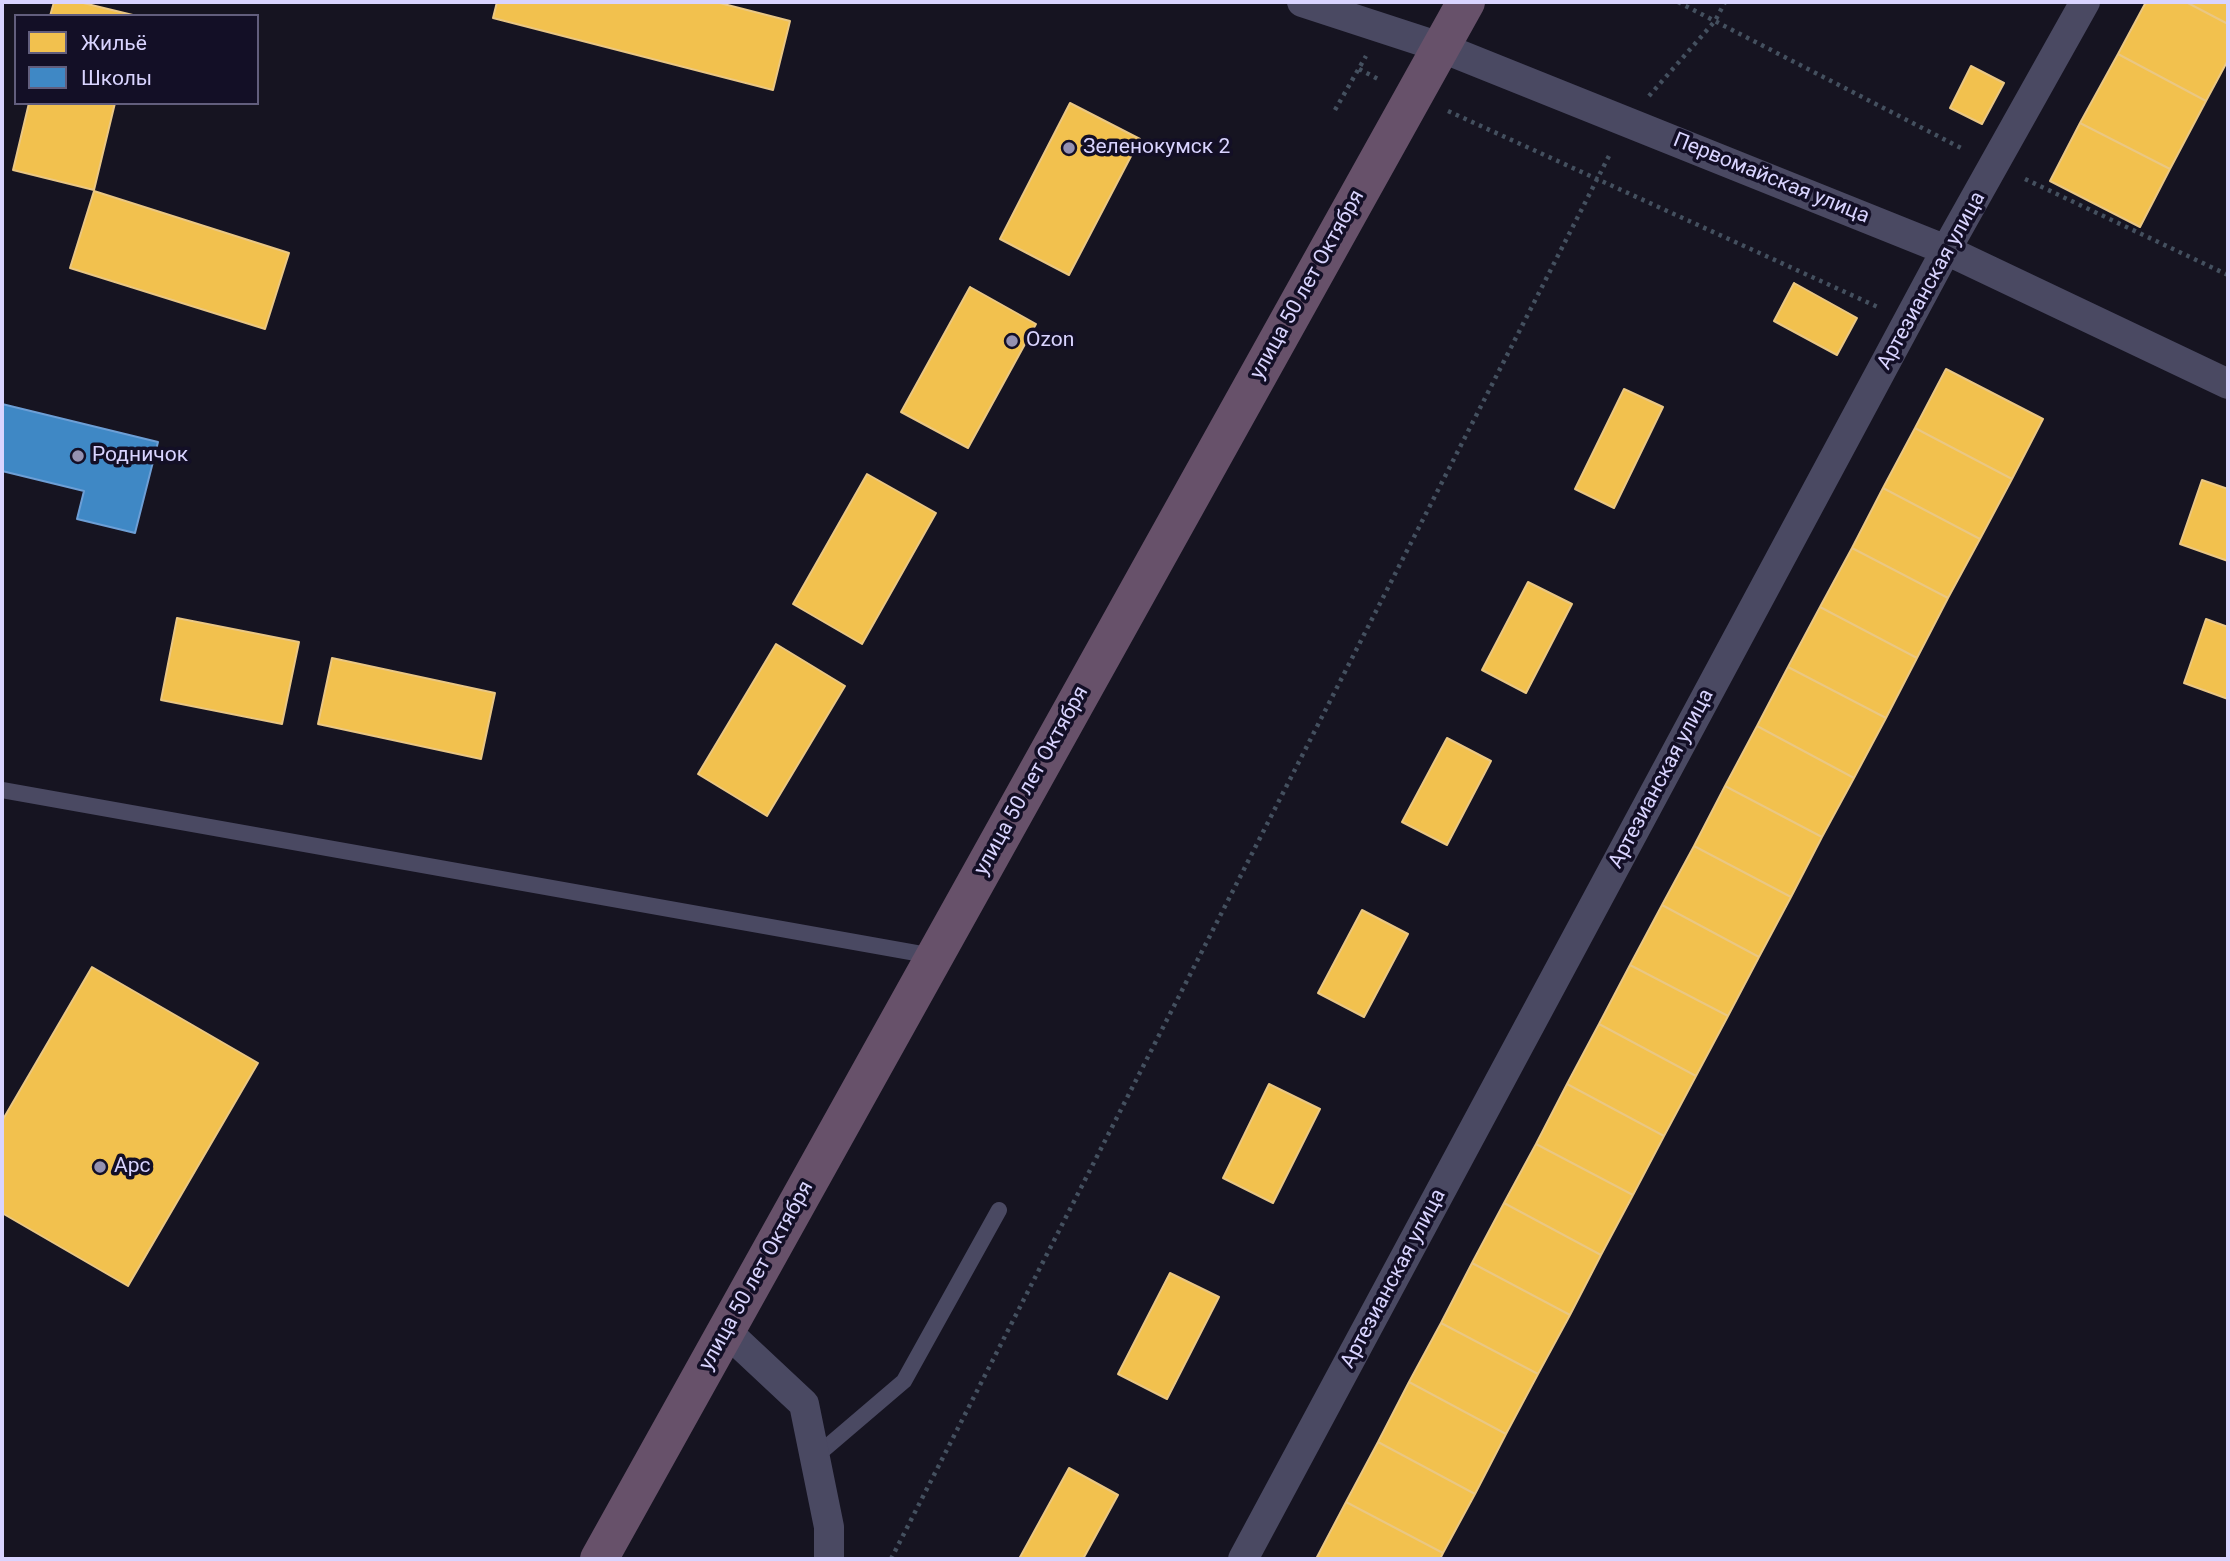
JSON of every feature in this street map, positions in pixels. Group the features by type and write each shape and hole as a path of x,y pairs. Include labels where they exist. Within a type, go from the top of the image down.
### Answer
{"highway":[{"name":"улица 50 лет Октября","path":"599,1559 1466,2"}],"street":[{"name":"Первомайская улица","path":"1302,2 1440,47 1946,250 2228,384"},
{"name":"Артезианская улица","path":"1243,1559 1946,250 2085,2"},
{"path":"726,1331 804,1404 829,1527 829,1559"}],"lane":[{"path":"2,790 935,956"},
{"path":"815,1457 904,1381 999,1210"}],"path":[{"path":"1678,2 1996,165 2228,275"},
{"path":"891,1559 1627,121 1715,21 1725,2"},
{"path":"1335,110 1382,28"},
{"path":"1359,69 1908,321"}],"building: Жильё":[{"path":"54,2 79,2 129,14 51,14"},
{"path":"497,2 716,2 790,21 773,90 493,18"},
{"path":"2146,2 2186,2 2228,24 2228,60 2206,101 2118,54"},
{"path":"2186,2 2228,2 2228,24"},
{"path":"2118,54 2206,101 2170,169 2080,123"},
{"path":"1971,66 2004,83 1982,124 1950,108"},
{"path":"1070,103 1140,139 1069,275 1000,239"},
{"path":"29,105 115,105 94,190 13,170"},
{"path":"2080,123 2170,169 2140,227 2050,181"},
{"path":"94,191 289,253 265,329 70,268"},
{"path":"1794,283 1857,318 1837,355 1774,321"},
{"path":"970,287 1036,324 968,448 901,412"},
{"path":"1946,369 2043,419 2012,479 1915,428"},
{"path":"1624,389 1663,407 1614,508 1575,489"},
{"path":"1915,428 2012,479 1980,539 1883,488"},
{"path":"867,474 936,513 862,644 793,604"},
{"path":"2202,480 2228,489 2228,561 2180,544"},
{"path":"1883,488 1980,539 1948,598 1852,548"},
{"path":"1852,548 1948,598 1917,658 1820,607"},
{"path":"1528,582 1572,604 1526,693 1482,670"},
{"path":"1820,607 1917,658 1886,718 1788,667"},
{"path":"177,618 299,642 282,724 161,700"},
{"path":"2206,619 2228,627 2228,699 2184,683"},
{"path":"776,644 845,686 767,816 698,774"},
{"path":"332,658 495,693 481,759 318,724"},
{"path":"1788,667 1886,718 1854,778 1757,726"},
{"path":"1757,726 1854,778 1822,837 1725,786"},
{"path":"1447,738 1491,761 1447,845 1402,822"},
{"path":"1725,786 1822,837 1791,897 1694,846"},
{"path":"1694,846 1791,897 1759,957 1662,905"},
{"path":"1662,905 1759,957 1728,1016 1630,965"},
{"path":"1362,910 1408,934 1364,1017 1318,993"},
{"path":"1630,965 1728,1016 1696,1076 1599,1024"},
{"name":"Арс","path":"92,967 258,1063 128,1286 2,1213 2,1121"},
{"path":"1599,1024 1696,1076 1664,1136 1567,1084"},
{"path":"1269,1084 1320,1109 1273,1203 1223,1178"},
{"path":"1567,1084 1664,1136 1633,1195 1536,1144"},
{"path":"1536,1144 1633,1195 1601,1255 1504,1203"},
{"path":"1504,1203 1601,1255 1570,1315 1472,1263"},
{"path":"1472,1263 1570,1315 1538,1374 1441,1323"},
{"path":"1170,1273 1219,1297 1167,1399 1118,1374"},
{"path":"1441,1323 1538,1374 1506,1434 1409,1382"},
{"path":"1409,1382 1506,1434 1475,1494 1378,1442"},
{"path":"1378,1442 1475,1494 1443,1553 1346,1502"},
{"path":"1069,1468 1118,1495 1083,1559 1019,1559"},
{"path":"1346,1502 1443,1553 1440,1559 1316,1559"}],"building: Школы":[{"name":"Родничок","path":"2,404 158,442 135,533 77,519 84,491 2,471"}],"place":[{"name":"Зеленокумск 2","path":"1069,148"},
{"name":"Ozon","path":"1012,341"},
{"name":"Родничок","path":"78,456"},
{"name":"Арс","path":"100,1167"}]}
